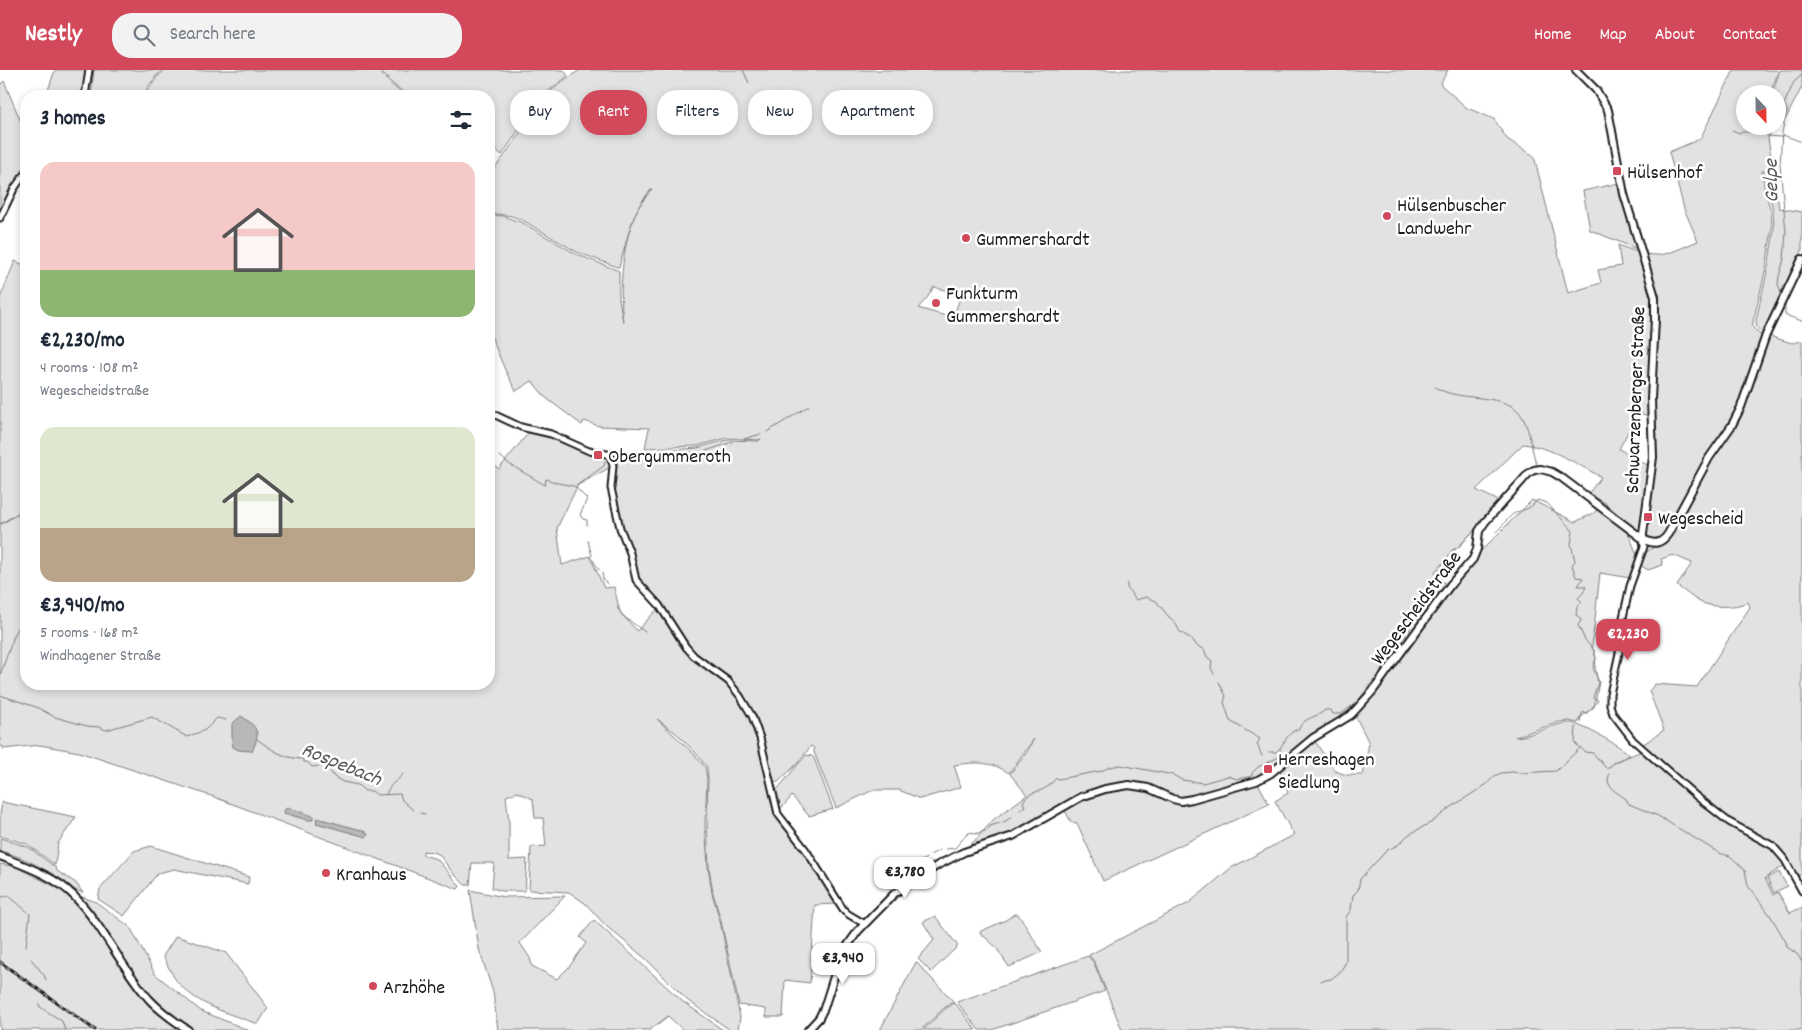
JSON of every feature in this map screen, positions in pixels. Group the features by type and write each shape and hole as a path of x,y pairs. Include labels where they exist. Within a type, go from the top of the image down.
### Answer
{"main road":[{"name":"Schwarzenberger Straße","path":"1576,70 1596,90 1608,110 1624,194 1655,298 1656,319 1651,399 1653,457 1643,539"},
{"path":"1643,539 1657,544 1664,539 1709,458 1732,424 1750,386 1766,335 1802,259"},
{"name":"Wegescheidstraße","path":"808,1030 819,1018 824,1008 843,954 864,924 896,892 938,865 964,852 1013,836 1081,797 1105,789 1129,785 1148,788 1173,799 1181,800 1192,799 1256,781 1271,773 1313,738 1351,715 1372,692 1451,584 1473,559 1477,550 1479,531 1484,522 1529,473 1534,470 1541,469 1562,478 1643,539"},
{"path":"0,856 47,876 73,895 102,929 132,978 168,1017 188,1030"}],"street":[{"path":"86,90 89,70"},
{"path":"0,218 20,180"},
{"path":"495,415 521,427 550,434 589,451 607,454 611,457 614,466 611,488 620,528 630,554 636,580 659,605 686,647 694,656 728,681 740,696 752,716 759,733 778,814 810,856 843,909 864,924"},
{"path":"1643,539 1644,547 1630,586 1622,622 1620,653 1610,694 1610,705 1613,714 1621,727 1644,750 1696,796 1729,822 1773,846 1785,860 1802,891"}],"shaded area":[{"path":"55,70 87,70 84,90 48,90"},
{"path":"92,70 163,70 156,76 146,90 89,90"},
{"path":"165,70 377,70 398,90 149,90 157,77"},
{"path":"379,70 564,70 568,76 550,90 510,90 510,135 515,135 502,155 495,150 495,90 400,90"},
{"path":"580,70 1448,70 1440,84 1467,108 1494,119 1507,139 1534,156 1568,293 1601,283 1598,270 1621,266 1618,245 1642,253 1660,255 1698,241 1684,209 1669,152 1700,139 1734,70 1776,70 1778,71 1773,85 1736,85 1736,135 1770,135 1768,138 1779,208 1802,212 1802,251 1788,286 1765,333 1758,329 1756,320 1768,268 1774,229 1773,209 1764,171 1762,171 1765,193 1771,210 1772,228 1766,268 1752,326 1763,336 1743,399 1665,534 1660,538 1650,540 1646,533 1653,417 1638,413 1619,449 1649,466 1642,526 1636,530 1604,502 1588,494 1601,477 1554,452 1523,444 1476,490 1499,501 1482,522 1434,572 1448,586 1370,692 1353,711 1312,736 1258,778 1187,798 1179,798 1130,782 1080,796 1063,803 1012,834 967,849 994,819 1027,795 1010,774 1034,739 1009,773 995,766 983,763 954,765 961,787 920,799 899,790 873,790 836,808 814,748 811,746 797,764 778,782 773,781 755,716 741,693 728,679 696,655 663,607 641,584 622,527 613,489 618,458 623,454 697,448 727,440 758,441 761,439 727,438 697,446 645,448 649,428 599,426 584,421 582,425 546,398 532,381 516,391 495,346 495,215 503,216 523,223 576,254 619,271 619,299 623,322 621,293 628,237 619,267 617,267 577,252 524,221 512,216 495,214 495,167 518,135 570,135 570,90 553,90","holes":["934,287 961,295 953,318 918,308"]},
{"path":"1780,70 1802,70 1802,87 1786,118 1786,85 1775,85"},
{"path":"4,81 20,120 20,175 0,213 0,85"},
{"path":"1619,183 1637,249 1590,230 1583,191"},
{"path":"15,261 20,263 20,512 0,524 0,298"},
{"path":"1769,336 1792,343 1802,341 1802,874 1797,876 1773,845 1730,821 1697,795 1642,745 1664,730 1649,691 1655,684 1697,687 1750,607 1748,602 1731,606 1717,606 1705,604 1694,598 1677,586 1692,563 1673,555 1661,559 1663,565 1648,570 1640,563 1648,551 1660,544 1710,459 1734,425 1747,402"},
{"path":"530,431 553,437 589,453 606,456 610,460 611,467 578,485 557,528 562,565 590,556 604,588 614,587 620,612 637,631 659,607 693,656 729,686 740,698 750,716 758,739 776,815 807,855 837,904 815,905 810,983 785,980 783,1017 766,1017 766,1009 739,1005 721,921 713,893 709,867 707,767 677,734 657,719 705,767 707,779 705,825 708,866 712,893 720,921 740,1017 738,1030 730,1030 687,1000 646,959 606,926 586,904 569,892 529,890 531,847 546,846 543,818 535,818 533,799 518,792 506,796 509,822 509,860 527,859 525,891 502,891 492,888 494,863 472,863 470,885 465,885 452,872 439,854 423,851 423,855 437,859 460,886 458,889 214,797 79,752 40,745 3,749 4,747 0,746 0,525 20,513 20,690 495,690 495,466 499,469"},
{"path":"1532,500 1575,522 1594,513 1598,508 1628,532 1637,555 1631,578 1600,573 1592,646 1596,658 1593,668 1599,682 1594,707 1580,718 1578,723 1569,721 1559,722 1515,737 1532,734 1561,724 1572,723 1578,725 1611,742 1630,755 1614,762 1607,769 1615,762 1644,750 1728,823 1772,847 1787,864 1765,878 1773,895 1778,892 1790,913 1802,907 1802,1030 1122,1030 1095,963 1089,955 1189,903 1231,868 1294,835 1275,801 1288,793 1280,772 1273,774 1314,740 1335,771 1347,775 1363,775 1369,743 1354,713 1440,599 1478,554"},
{"path":"241,716 256,731 257,735 252,751 238,750 233,747 232,724"},
{"path":"806,755 814,758 833,809 809,816 792,796 778,812 776,791"},
{"path":"1258,783 1269,804 1103,881 1077,823 1071,822 1064,809 1082,799 1104,792 1130,788 1146,791 1171,800"},
{"path":"2,802 76,817 58,843 55,865 27,844 0,836"},
{"path":"288,808 313,816 313,820 284,813 285,809"},
{"path":"317,818 365,831 368,835 366,837 316,823"},
{"path":"0,838 28,847 55,867 57,871 76,883 83,893 66,885 31,862 0,851"},
{"path":"151,846 249,877 248,884 174,869 158,873 124,916 98,899 100,889 134,851"},
{"path":"0,864 16,867 58,888 96,902 130,927 155,974 201,1011 248,1030 0,1030"},
{"path":"1779,872 1787,886 1774,893 1767,878"},
{"path":"470,890 504,897 565,896 520,943 530,958 532,966 557,979 569,967 586,943 580,937 594,920 682,1001 723,1030 683,1030 668,1016 650,1030 498,1030 493,992 479,949"},
{"path":"1014,914 1018,914 1042,952 1009,967 995,946 979,932 1006,920"},
{"path":"935,916 958,946 931,972 918,959 934,940 923,922"},
{"path":"176,936 226,953 268,1008 258,1024 214,1008 184,989 174,977 163,956"},
{"path":"1088,956 1094,963 1105,991 992,1030 979,1030 957,1002"},
{"path":"916,962 954,1002 944,1008 921,1030 880,1030"},
{"path":"955,1003 976,1030 923,1030 945,1009"}],"waterway":[{"path":"92,90 94,70"},
{"path":"743,70 749,83"},
{"name":"Gelpe","path":"1781,293 1778,285 1784,259 1786,232 1780,164 1782,132 1787,110 1784,104 1794,82 1802,75"},
{"path":"1732,130 1736,132"},
{"name":"Gelpe","path":"1767,136 1781,137 1783,135 1802,142"},
{"name":"Gelpe","path":"1785,302 1785,315 1802,321"},
{"path":"1435,387 1457,395 1496,400 1516,409 1526,424 1537,466"},
{"path":"767,432 809,406"},
{"path":"744,439 761,434"},
{"path":"624,456 703,452 732,442"},
{"path":"500,456 509,464 545,485 546,479 574,486 587,499 580,515 583,519 587,520 587,525"},
{"path":"576,486 604,466 605,461 610,461"},
{"path":"1496,532 1513,514 1529,508 1537,500 1547,503 1573,531 1571,544 1575,561 1572,565 1576,577 1583,578 1578,586 1586,586 1578,598 1582,602 1577,606 1576,615 1580,618 1581,621 1578,625 1585,640 1594,650 1598,683 1593,698 1598,701 1588,712 1582,713 1580,722"},
{"path":"1409,631 1412,623 1409,617 1410,613 1422,598 1452,550 1456,549 1475,531"},
{"path":"588,541 592,556"},
{"path":"593,560 599,570"},
{"path":"602,573 603,579 607,584"},
{"path":"1127,583 1127,588 1136,600 1146,597 1156,601 1175,622 1180,632 1192,639 1197,646 1204,649 1207,657 1212,661 1211,668 1214,674"},
{"path":"617,607 623,616 645,632"},
{"path":"0,675 14,636 20,625"},
{"path":"1020,810 1025,806 1023,802 1028,796 1046,788 1056,778 1102,771 1109,767 1121,765 1173,775 1182,780 1203,783 1228,776 1237,779 1252,776 1252,773 1258,767 1283,755 1280,748 1290,734 1299,729 1304,722 1325,710 1331,710 1333,714 1341,714 1357,702 1373,681 1379,677 1383,663 1406,635"},
{"path":"1219,682 1226,696 1224,702 1230,721 1260,739 1257,744 1262,756"},
{"name":"Rospebach","path":"0,695 36,707 55,717 106,730 152,717 187,737 205,730 217,718 226,720"},
{"path":"1576,727 1575,743 1585,752 1593,753 1606,768"},
{"name":"Rospebach","path":"257,739 283,755 302,759 312,767 322,766 329,769 334,777 343,782 358,785 365,791 372,791 377,795 400,794 402,800 413,810"},
{"path":"1321,981 1331,979 1340,972 1346,962 1346,917 1351,910 1353,895 1358,890 1360,879 1387,850 1398,845 1408,835 1432,822 1487,784 1493,777 1501,773 1556,771 1580,748"},
{"path":"1269,752 1276,752 1279,749"},
{"path":"386,794 403,774"},
{"path":"1609,774 1608,782 1612,789 1626,799 1629,804 1658,816 1719,853 1730,856 1745,870 1748,886 1770,915 1787,947 1797,954 1802,962"},
{"name":"Rospebach","path":"420,813 425,814"},
{"path":"946,849 955,848 967,834 988,830 990,826 1006,821 1011,817"},
{"path":"930,855 940,850"},
{"path":"909,870 926,858"},
{"path":"0,898 8,895 30,914 26,946"},
{"path":"31,959 46,980"},
{"path":"39,1004 40,1007 62,1021 65,1030"}],"railway":[{"path":"0,962 95,1030"}],"place":[{"name":"Hülsenhof","path":"1617,171"},
{"name":"Hülsenbuscher Landwehr","path":"1387,216"},
{"name":"Gummershardt","path":"966,238"},
{"name":"Funkturm Gummershardt","path":"936,303"},
{"name":"Obergummeroth","path":"598,455"},
{"name":"Wegescheid","path":"1648,517"},
{"name":"Herreshagen Siedlung","path":"1268,769"},
{"name":"Kranhaus","path":"326,873"},
{"name":"Arzhöhe","path":"373,986"}]}
